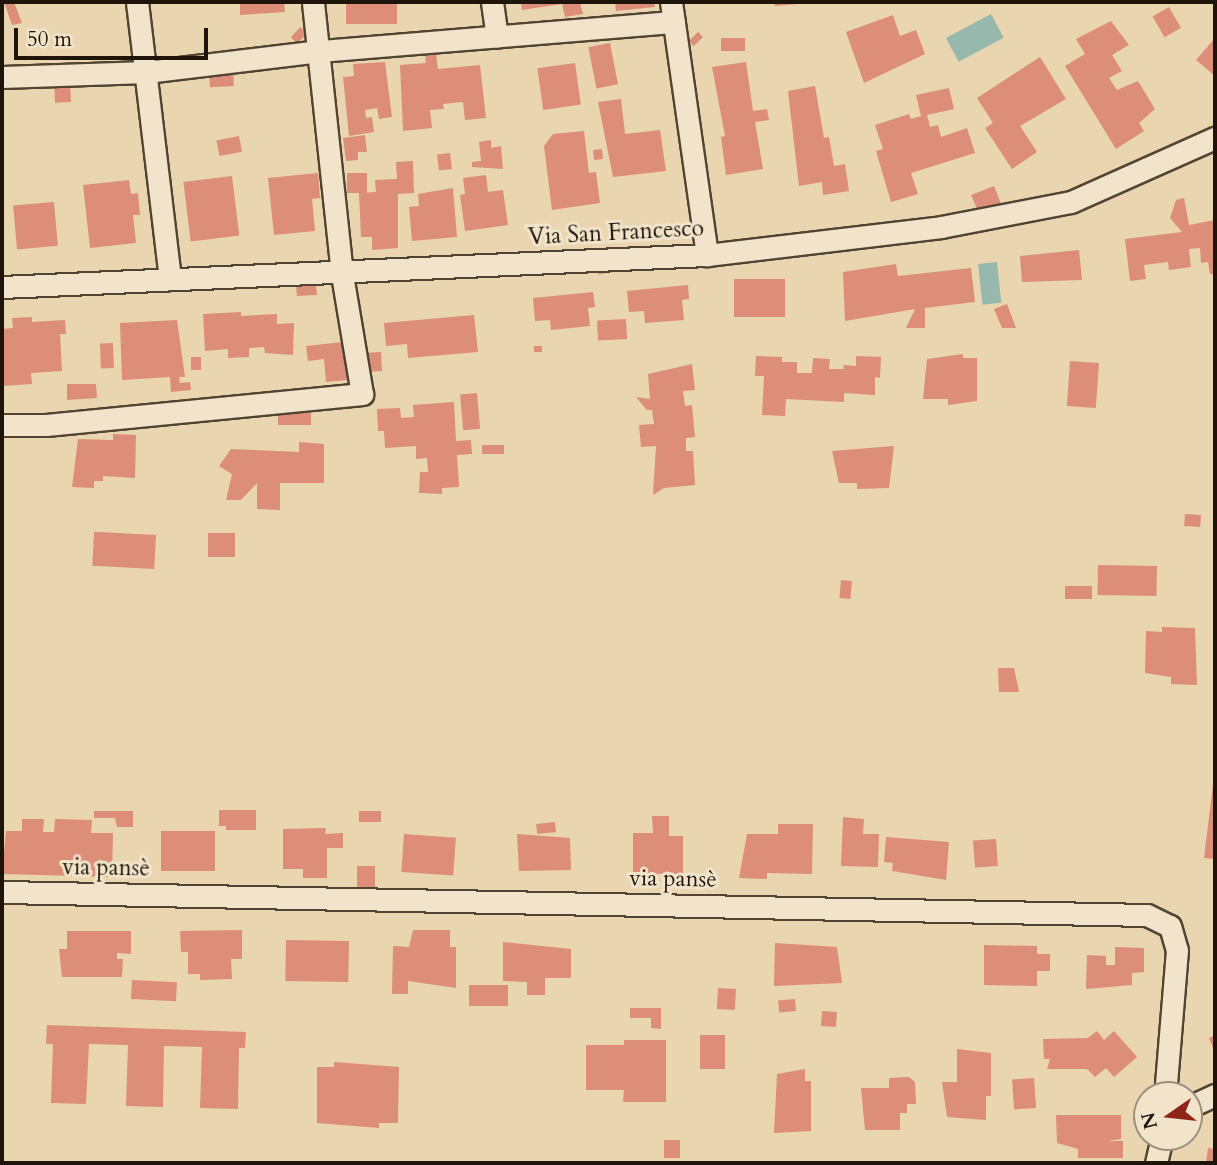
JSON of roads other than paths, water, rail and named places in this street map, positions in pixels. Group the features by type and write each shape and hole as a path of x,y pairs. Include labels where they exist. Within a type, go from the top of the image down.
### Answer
{"street":[{"path":"137,2 170,279"},
{"path":"2,425 47,425 362,394 342,274 313,2"},
{"path":"492,2 497,37"},
{"path":"2,77 146,72 320,51 497,37 673,12 707,256"},
{"name":"Via San Francesco","path":"2,287 707,256 941,227 1071,202 1215,138"},
{"name":"via pansè","path":"2,892 1147,915 1170,926 1177,950 1166,1081"}],"water":[{"path":"991,14 1004,38 959,62 946,38"},
{"path":"997,262 1001,303 982,305 978,264"}]}
